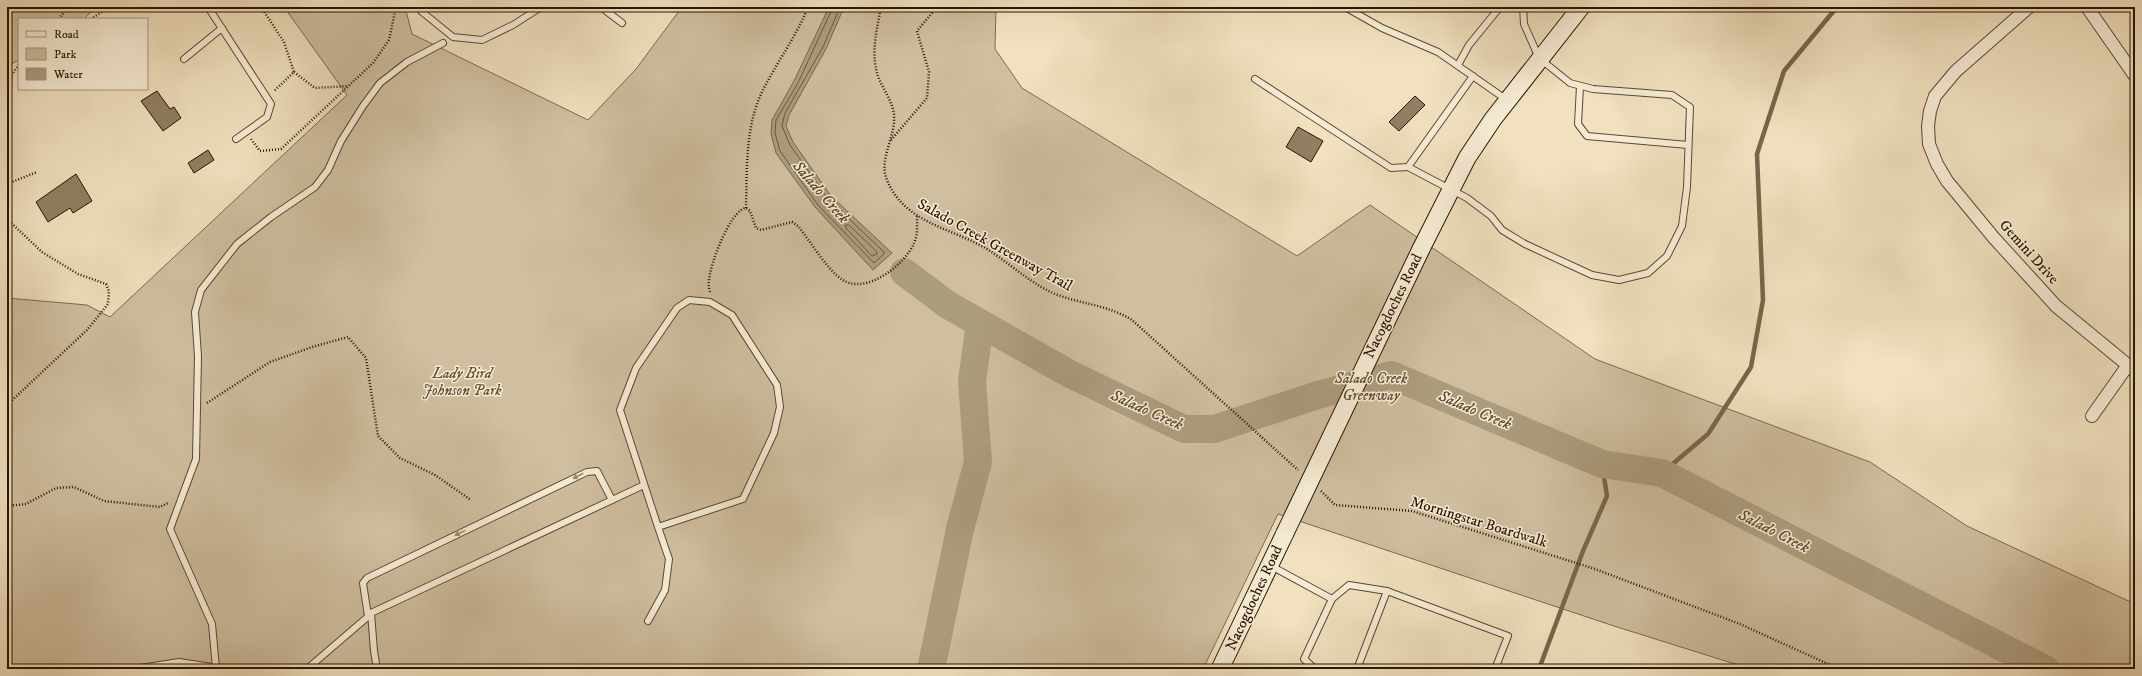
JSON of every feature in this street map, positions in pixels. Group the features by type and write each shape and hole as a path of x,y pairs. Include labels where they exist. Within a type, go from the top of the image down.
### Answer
{"main road":[{"name":"Nacogdoches Road","path":"1220,669 1420,249 1467,158 1507,100 1581,7"}],"street":[{"name":"Gemini Drive","path":"2029,7 1956,71 1935,96 1930,112 1928,132 1929,144 1937,164 1947,181 1994,238 2056,306 2131,368"},
{"path":"2086,7 2135,76"},
{"path":"2092,416 2131,368"}],"lane":[{"path":"208,7 271,104 266,117 236,140"},
{"path":"420,7 422,11 453,37 482,40 513,25 540,7"},
{"path":"601,7 622,23"},
{"path":"1345,7 1382,28 1438,52 1507,100"},
{"path":"1458,65 1469,45 1500,7"},
{"path":"1255,79 1391,168 1408,167 1467,198 1491,216 1502,230 1525,244 1592,275 1619,280 1648,273 1667,256 1682,226 1687,187 1690,107 1672,95 1593,89 1570,83 1539,58 1524,24 1523,7"},
{"path":"184,59 222,28"},
{"path":"216,668 212,624 170,529 196,459 198,356 195,312 202,290 237,244 271,217 315,187 328,170 341,141 362,106 380,83 407,62 443,43"},
{"path":"1408,167 1473,76"},
{"path":"1580,86 1578,124 1587,136 1688,145"},
{"path":"648,621 665,590 669,559 658,527 644,485 620,410 636,368 677,308 689,300 710,302 732,315 778,385 780,407 774,433 743,499 658,527"},
{"path":"377,669 370,614 363,583 367,578 587,472 597,471 612,500"},
{"path":"307,669 370,614 644,485"},
{"path":"1269,565 1332,598"},
{"path":"1315,669 1304,659 1332,598 1350,584 1387,591 1508,636 1495,669"},
{"path":"1357,669 1387,591"},
{"path":"134,669 179,662 225,669"}],"path":[{"path":"60,18 68,7"},
{"path":"92,18 109,7"},
{"path":"261,7 284,42 294,72 315,88 348,86"},
{"path":"246,132 260,150 281,149 373,63 390,40 396,7"},
{"path":"808,7 798,30 762,91 748,138 746,208 750,211 756,228 767,229 792,222 798,226 835,274 844,281 856,285 875,281 900,263 908,253 916,238 917,216"},
{"name":"Salado Creek Greenway Trail","path":"881,7 873,48 877,73 894,114 891,141 884,163 886,180 904,206 917,216 986,249 1054,293 1121,313 1155,340 1301,473"},
{"path":"891,141 927,98 929,72 917,30 937,7"},
{"path":"7,102 8,89 12,75 18,66"},
{"path":"266,96 294,72"},
{"path":"7,184 37,172"},
{"path":"710,302 708,279 725,232 734,216 746,208"},
{"path":"7,219 42,252 78,274 106,284 109,291 108,304 87,330 7,406"},
{"path":"198,409 270,362 312,347 348,337 366,358 378,436 400,458 436,475 471,500"},
{"path":"7,506 26,504 56,488 74,487 104,501 160,507 182,497"},
{"name":"Morningstar Boardwalk","path":"1318,489 1336,505 1412,511 1595,569 1740,624 1839,669"}],"green space":[{"path":"7,7 96,7 85,18 18,18 18,60 7,66"},
{"path":"284,7 405,7 412,34 588,120 636,69 682,7 996,7 995,49 1022,88 1297,256 1370,205 1595,359 1870,462 1967,526 2135,604 2135,669 1751,669 1614,626 1278,514 1203,669 7,669 7,298 87,305 110,317 347,95"}],"water":[{"path":"829,7 844,7 826,49 789,115 786,126 793,142 831,196 892,253 873,270 815,207 776,153 771,134 772,120 794,81"}],"building":[{"path":"157,91 170,109 174,107 181,118 163,131 141,101"},
{"path":"1415,96 1425,105 1399,131 1389,122"},
{"path":"1298,127 1323,141 1311,162 1286,147"},
{"path":"208,150 214,160 194,173 188,163"},
{"path":"76,174 92,201 73,213 70,208 48,222 36,202"}],"waterway":[{"path":"1662,473 1708,434 1751,367 1763,300 1757,154 1784,71 1837,7"},
{"name":"Salado Creek","path":"904,272 948,305 1070,374 1184,429 1214,429 1318,395 1391,375 1602,464 1662,473 2045,669"},
{"path":"931,669 960,529 978,462 972,381 980,323"},
{"path":"1539,669 1583,551 1607,496 1602,464"}],"park label":[{"name":"Lady Bird Johnson Park","path":"462,382"},
{"name":"Salado Creek Greenway","path":"1371,386"}]}
